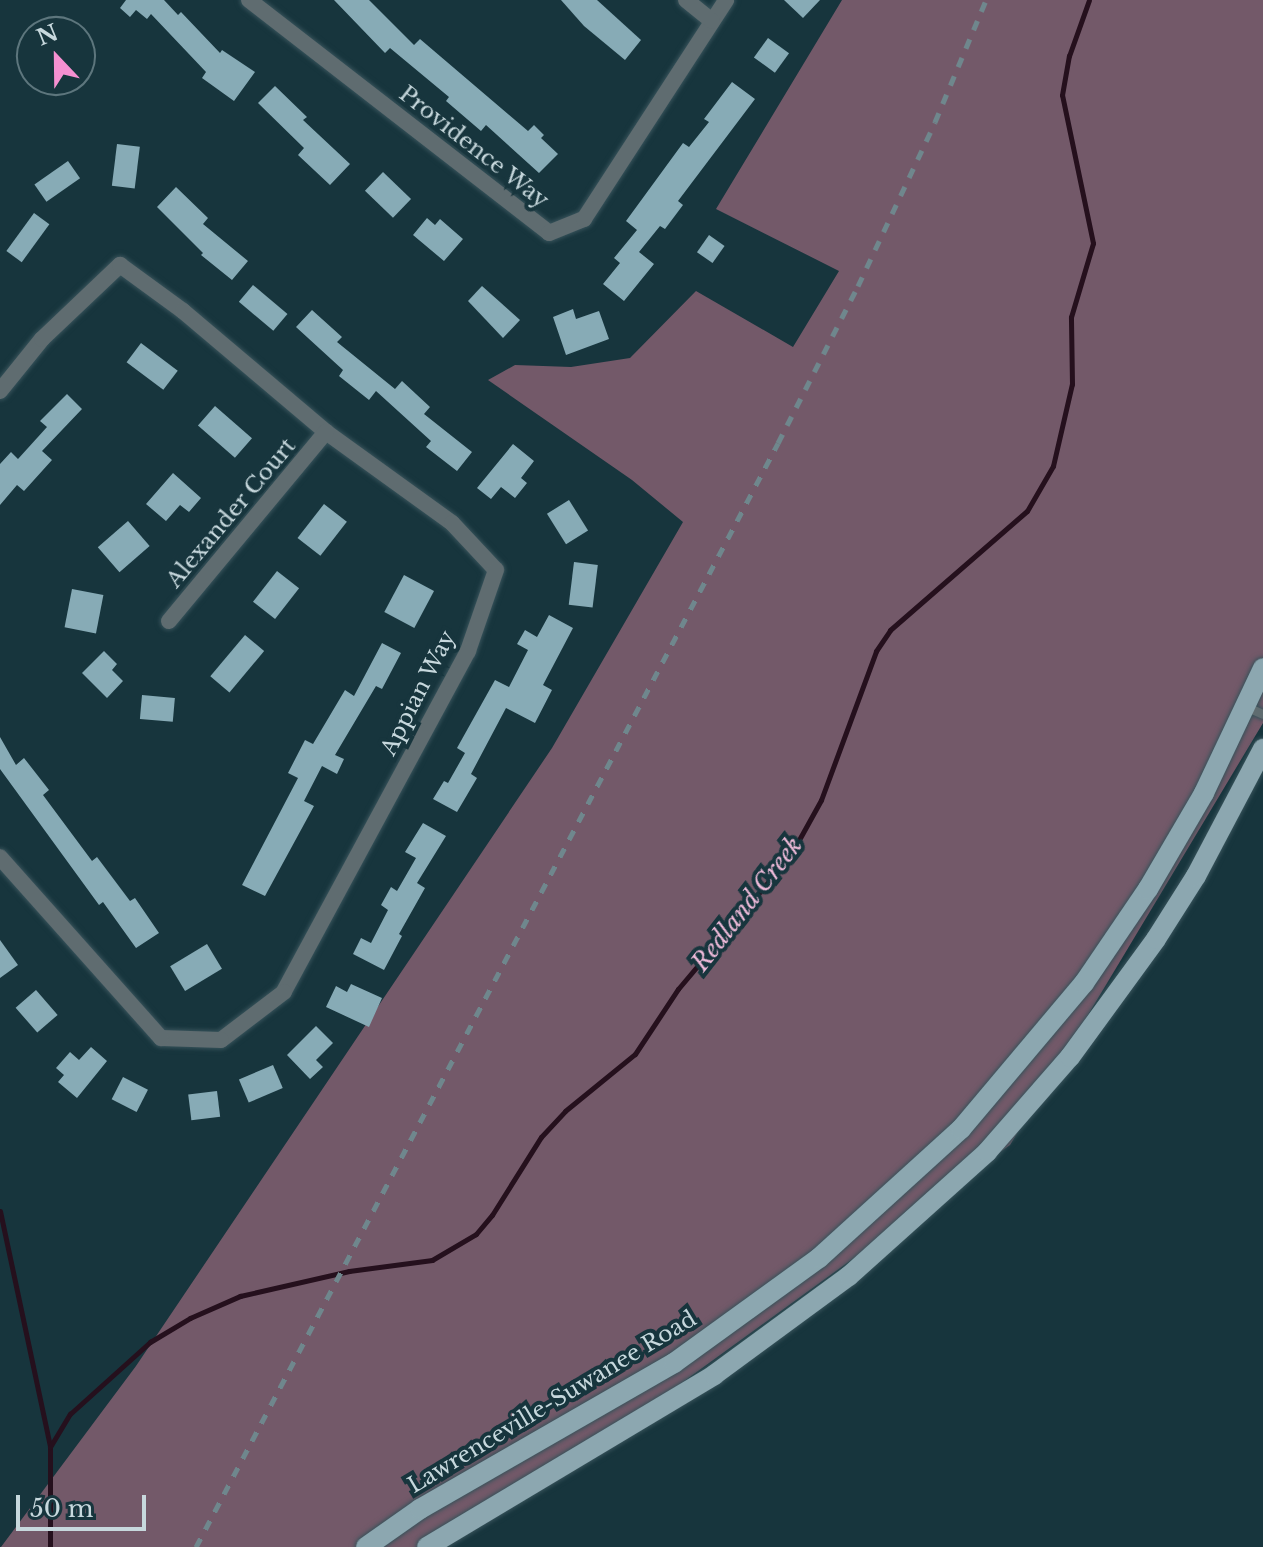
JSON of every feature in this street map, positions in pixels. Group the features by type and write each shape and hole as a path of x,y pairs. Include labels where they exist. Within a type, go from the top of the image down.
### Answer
{"main road":[{"name":"Lawrenceville-Suwanee Road","path":"366,1547 420,1509 674,1363 819,1258 961,1129 1084,983 1148,889 1255,710 1263,668"},
{"path":"427,1547 714,1375 849,1276 987,1152 1070,1057 1156,939 1196,876 1263,749"},
{"path":"961,1129 987,1152"},
{"path":"547,1436 566,1464"}],"street":[{"name":"Providence Way","path":"249,0 549,233 584,219 726,0"},
{"path":"686,0 712,21"},
{"name":"Appian Way","path":"0,391 42,339 120,265 183,311 326,432 452,523 496,570 468,651 284,992 221,1040 161,1038 0,857"},
{"name":"Alexander Court","path":"169,621 326,432"}],"shaded area":[{"path":"842,0 1263,0 1263,723 1010,1145 513,1505 443,1547 1,1547 136,1366 552,748 683,522 632,480 488,380 515,365 571,367 630,358 696,291 793,347 839,271 716,209"}],"building":[{"path":"126,0 164,0 178,15 181,12 220,53 222,50 255,72 234,101 202,78 206,72 151,14 147,19 136,10 130,17 120,8"},
{"path":"334,0 369,0 414,45 420,39 528,131 534,125 544,135 541,138 558,154 539,173 486,125 481,131 446,101 449,97 390,48 385,53"},
{"path":"561,0 597,0 641,40 625,60 584,26"},
{"path":"784,0 820,0 803,18"},
{"path":"768,38 789,53 775,73 754,57"},
{"path":"732,82 755,99 678,201 683,205 665,229 660,226 639,252 654,264 624,301 603,284 620,263 614,258 637,230 626,221 683,143 689,147 709,122 704,119"},
{"path":"275,86 307,117 303,120 350,164 330,185 298,155 304,148 258,103"},
{"path":"117,144 140,147 135,188 112,186"},
{"path":"68,161 80,178 46,202 34,185"},
{"path":"383,172 411,199 393,218 365,191"},
{"path":"176,187 208,218 203,224 248,261 232,280 201,255 203,253 157,207"},
{"path":"34,213 49,224 22,262 6,251"},
{"path":"427,218 435,225 440,219 463,239 444,261 413,235"},
{"path":"709,235 725,246 713,263 697,252"},
{"path":"253,285 287,314 273,331 239,302"},
{"path":"482,286 520,320 503,338 468,301"},
{"path":"573,309 576,319 599,311 609,339 566,355 553,317"},
{"path":"312,310 342,337 337,342 395,389 402,381 430,407 424,414 472,452 457,471 426,447 431,441 376,391 369,400 339,376 343,370 296,327"},
{"path":"141,343 178,371 163,390 127,362"},
{"path":"67,394 82,409 42,451 52,460 24,491 17,485 0,505 0,464 11,452 18,459 47,427 40,421"},
{"path":"215,406 252,438 235,458 198,426"},
{"path":"513,444 534,461 521,478 527,483 515,498 501,487 491,499 477,488"},
{"path":"173,473 201,498 189,512 180,505 166,521 146,504"},
{"path":"569,500 588,531 566,544 547,514"},
{"path":"324,504 347,522 320,556 298,538"},
{"path":"128,521 150,546 119,572 98,547"},
{"path":"574,562 598,565 593,608 569,605"},
{"path":"277,571 299,588 275,619 253,602"},
{"path":"404,575 434,591 414,628 384,612"},
{"path":"72,589 103,595 96,633 65,627"},
{"path":"549,615 573,628 543,685 552,690 535,723 506,708 471,774 477,778 457,812 433,799 444,781 448,783 465,753 457,748 495,680 509,687 528,650 517,644 525,630 537,637"},
{"path":"245,635 264,651 229,692 210,676"},
{"path":"382,643 401,653 382,689 376,686 335,755 344,759 337,774 322,766 304,801 314,806 265,896 242,885 298,778 288,773 305,740 313,744 345,690 354,696"},
{"path":"104,651 117,664 112,670 123,681 107,698 82,673"},
{"path":"142,695 175,698 173,722 140,719"},
{"path":"0,737 16,765 24,758 49,790 43,795 92,861 97,857 130,901 135,898 159,933 136,948 103,902 99,905 0,769"},
{"path":"423,823 446,836 417,883 425,888 399,934 402,936 384,970 353,954 361,938 371,943 388,910 381,905 391,887 397,891 416,858 405,852"},
{"path":"0,940 18,965 0,978"},
{"path":"207,944 222,969 185,991 170,966"},
{"path":"351,984 382,998 369,1027 326,1007 336,986 347,992"},
{"path":"36,990 58,1015 37,1033 16,1008"},
{"path":"316,1026 333,1043 316,1060 323,1067 310,1079 287,1055"},
{"path":"91,1047 107,1061 77,1098 58,1082 64,1075 56,1068 70,1052 79,1060"},
{"path":"273,1065 283,1088 249,1102 239,1079"},
{"path":"123,1077 148,1090 137,1112 112,1099"},
{"path":"217,1091 220,1117 191,1120 188,1095"}],"waterway":[{"name":"Redland Creek","path":"50,1547 50,1447 70,1414 150,1342 190,1318 240,1296 349,1271 432,1260 476,1234 492,1215 541,1137 565,1111 635,1054 678,989 790,856 821,800 876,651 890,630 1027,511 1053,466 1072,384 1071,317 1093,243 1062,95 1069,56 1089,0"},
{"path":"0,1211 50,1446"}],"railway":[{"path":"196,1547 778,443 858,286 935,122 986,0"}]}
